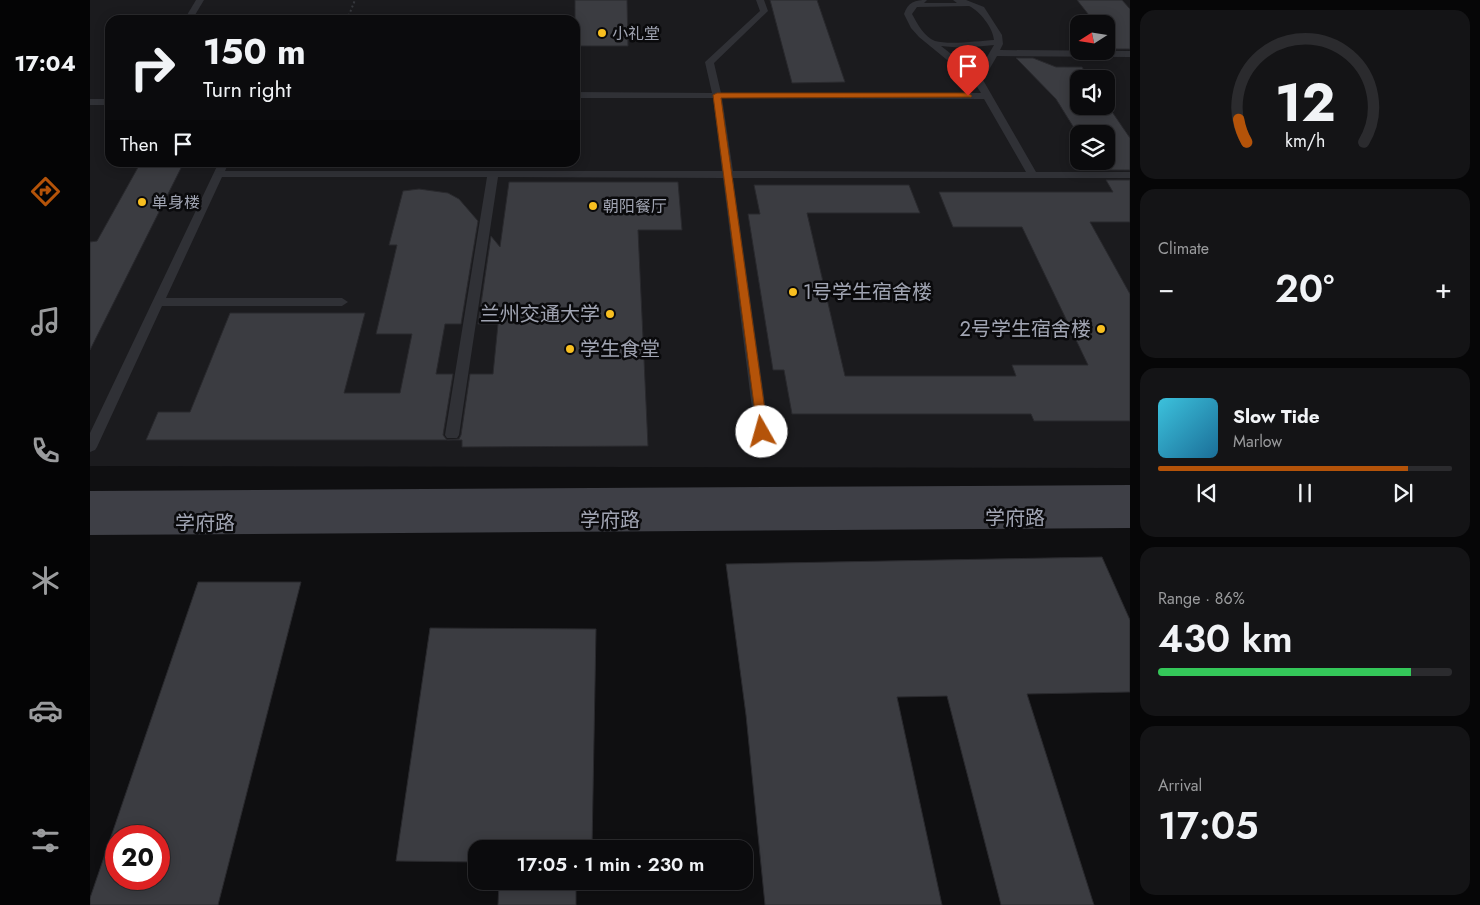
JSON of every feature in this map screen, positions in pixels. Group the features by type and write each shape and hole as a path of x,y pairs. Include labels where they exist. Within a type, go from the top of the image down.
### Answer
{"street":[{"name":"学府路","path":"90,502 1130,496"},
{"name":"学府路","path":"90,524 1130,517"}],"lane":[{"path":"191,15 200,0"},
{"path":"760,0 764,10 710,62 717,95 762,432"},
{"path":"923,0 910,8 908,14 915,28 978,80 1033,175"},
{"path":"957,0 974,5 986,14 998,35 999,42 995,53 978,80"},
{"path":"914,5 974,5"},
{"path":"932,43 963,45 999,42"},
{"path":"995,53 1130,54"},
{"path":"580,95 988,96"},
{"path":"90,102 105,102"},
{"path":"90,447 222,167"},
{"path":"477,174 478,167"},
{"path":"218,174 1130,175"},
{"path":"452,435 493,174"},
{"path":"158,302 342,302"}],"path":[{"path":"349,15 355,0"}],"shaded area":[{"name":"兰州交通大学","path":"90,0 1130,0 1130,468 90,466"}],"building":[{"name":"小礼堂","path":"575,0 627,0 628,46 580,46 580,15 575,15"},
{"path":"770,0 817,0 845,82 792,83"},
{"path":"1077,0 1122,0 1130,9 1130,49 1115,48 1115,15 1089,15"},
{"path":"1016,58 1033,58 1056,67 1082,67 1084,70 1070,70 1070,115 1114,115 1130,138 1130,170 1115,170 1115,125 1072,125 1056,99"},
{"name":"单身楼","path":"138,167 182,167 90,350 90,242 97,241"},
{"path":"1106,180 1130,180 1130,222 1090,222 1130,294 1130,421 1034,421 1031,414 792,414 784,370 773,370 748,214 760,214 754,185 909,185 920,213 807,213 845,376 1016,376 1012,365 1088,365 1022,227 953,227 939,192 1113,192"},
{"name":"学生食堂","path":"509,182 678,182 682,230 638,230 648,446 462,447 462,440 447,440 459,439 461,435 470,374 493,374 498,324 478,324 491,236 500,247"},
{"path":"419,189 448,193 459,199 478,221 461,324 445,324 436,374 453,374 443,435 447,440 146,440 158,412 190,412 230,313 365,313 344,393 400,393 412,334 376,334 397,245 389,245 403,191"},
{"path":"1102,557 1130,620 1130,692 1027,694 1094,905 1001,905 947,696 897,697 942,905 765,905 746,715 726,564"},
{"path":"198,582 301,582 218,905 90,905 90,898 105,854 105,890 170,890 170,825 115,825"},
{"path":"430,628 596,629 592,840 468,840 468,862 396,861"},
{"path":"499,890 576,890 576,905 498,905"}],"place":[{"name":"小礼堂","path":"602,33"},
{"name":"单身楼","path":"142,202"},
{"name":"朝阳餐厅","path":"593,206"},
{"name":"1号学生宿舍楼","path":"793,292"},
{"name":"兰州交通大学","path":"610,314"},
{"name":"2号学生宿舍楼","path":"1101,329"},
{"name":"学生食堂","path":"570,349"}],"route":[{"path":"762,432 717,95 968,96"}]}
